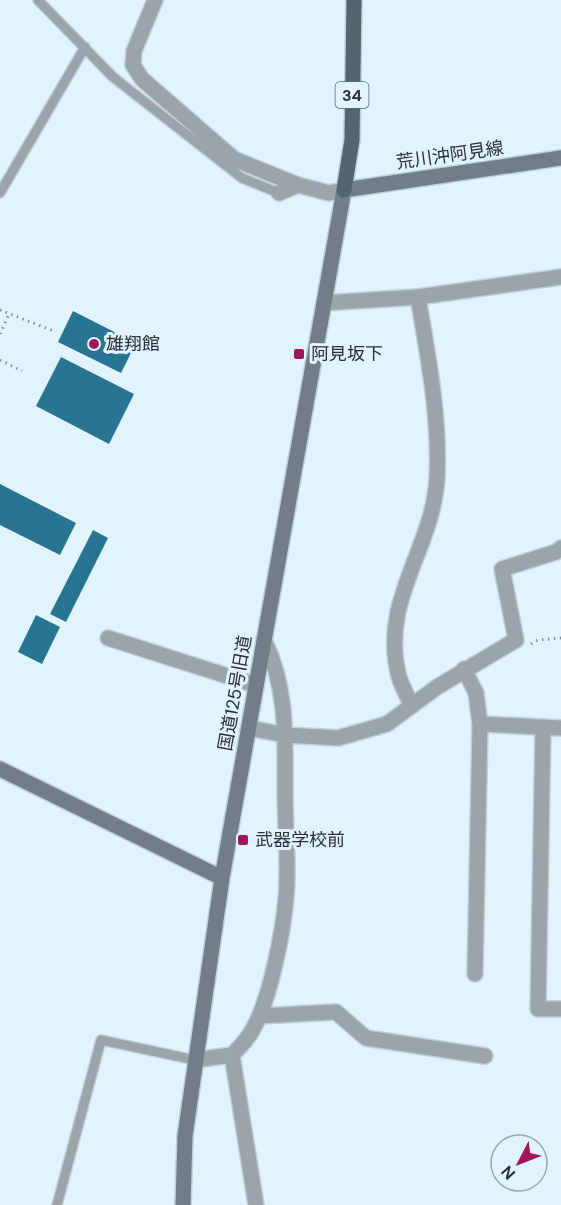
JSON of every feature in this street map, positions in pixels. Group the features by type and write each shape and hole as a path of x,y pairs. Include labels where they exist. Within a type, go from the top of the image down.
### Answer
{"main road":[{"name":"34","path":"345,190 352,140 354,0"}],"street":[{"path":"155,0 134,51 133,65 142,79 234,159 298,185 328,193 345,190"},
{"name":"荒川沖阿見線","path":"345,190 561,158"},
{"path":"279,193 298,185"},
{"name":"国道125号旧道","path":"183,1205 185,1136 222,878 345,190"},
{"path":"324,303 418,297 561,277"},
{"path":"412,706 399,678 394,630 397,609 431,513 436,480 437,426 418,297"},
{"path":"249,728 285,735 338,738 387,724 465,669 516,640 502,569 556,552 561,548"},
{"path":"108,638 256,685"},
{"path":"195,1060 232,1055 250,1034 259,1016 270,979 286,897 285,735 281,683 276,664 264,640"},
{"path":"465,669 476,693 480,724 475,974"},
{"path":"480,724 561,728"},
{"path":"543,727 538,1009 561,1009"},
{"path":"0,769 222,878"},
{"path":"259,1016 336,1012 366,1038 398,1045 485,1056"},
{"path":"232,1055 256,1205"}],"lane":[{"path":"38,0 101,66 242,178 279,193"},
{"path":"0,193 85,47"},
{"path":"57,1205 101,1040 195,1060"}],"path":[{"path":"0,310 56,332"},
{"path":"0,334 9,314"},
{"path":"0,360 22,371"},
{"path":"516,640 522,649 538,640 561,638"}],"building":[{"path":"73,311 136,343 121,373 58,342"},
{"path":"61,357 134,394 109,444 36,406"},
{"path":"0,484 76,523 60,555 0,525"},
{"path":"93,530 108,538 66,622 50,614"},
{"path":"36,615 60,627 42,664 18,652"}],"place":[{"name":"雄翔館","path":"94,344"},
{"name":"阿見坂下","path":"299,354"},
{"name":"武器学校前","path":"243,840"}]}
